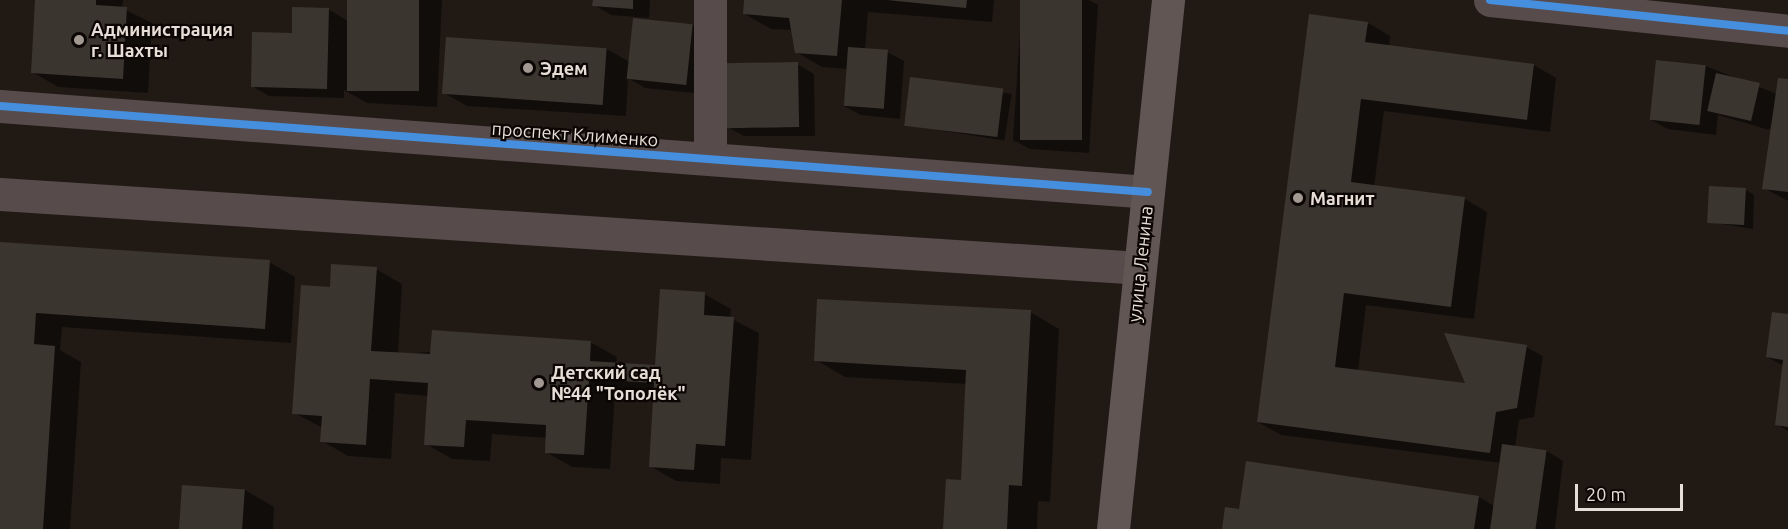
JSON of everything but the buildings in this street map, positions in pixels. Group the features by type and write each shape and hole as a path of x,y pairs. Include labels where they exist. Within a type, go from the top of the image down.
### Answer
{"main road":[{"name":"улица Ленина","path":"1113,529 1168,0"}],"street":[{"path":"710,0 710,159"},
{"path":"1490,0 1788,31"},
{"name":"проспект Клименко","path":"0,106 1148,192"},
{"path":"0,194 1140,268"}],"cycle path":[{"path":"1490,0 1788,31"},
{"path":"0,106 1148,192"}],"place":[{"name":"Администрация г. Шахты","path":"79,40"},
{"name":"Эдем","path":"528,68"},
{"name":"Магнит","path":"1298,198"},
{"name":"Детский сад №44 \"Тополёк\"","path":"539,383"}]}
